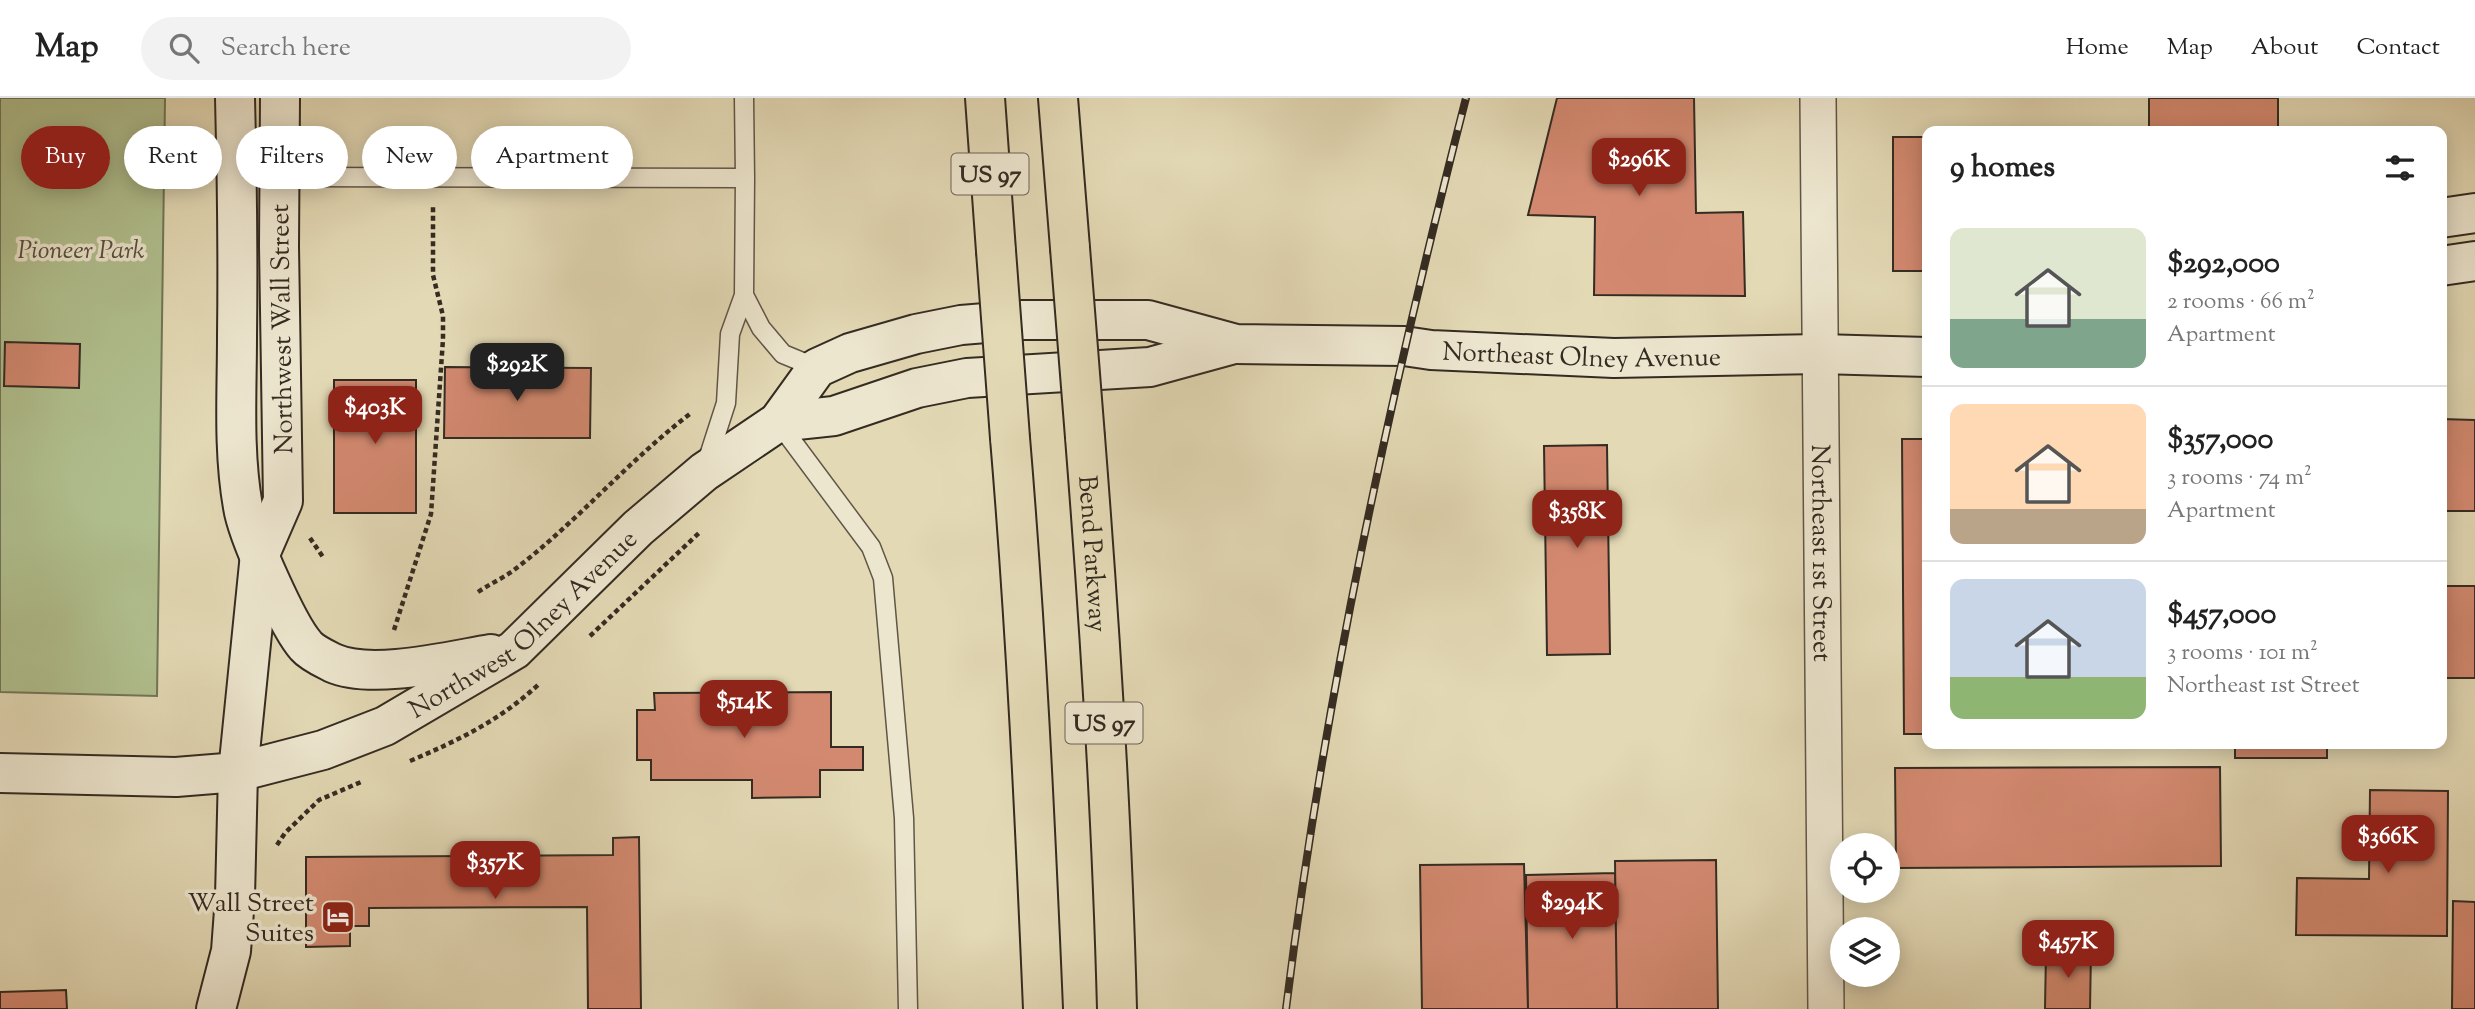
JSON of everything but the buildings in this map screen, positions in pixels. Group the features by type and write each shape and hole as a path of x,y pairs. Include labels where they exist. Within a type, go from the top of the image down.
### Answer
{"highway":[{"name":"US 97","path":"985,98 1020,552 1043,1009"},
{"name":"Bend Parkway","path":"1061,109 1095,567 1114,894 1116,1009"}],"main road":[{"name":"Northwest Wall Street","path":"235,98 238,246 237,440 243,508 260,554"},
{"path":"255,98 256,126"},
{"name":"Northwest Wall Street","path":"280,98 280,126"},
{"name":"Northwest Wall Street","path":"216,1009 231,951 238,772 260,554 283,501 280,189"},
{"path":"2447,217 2475,213"},
{"path":"2447,265 2475,261"},
{"name":"Northeast Olney Avenue","path":"1023,320 1148,320 1236,344 1404,346 1431,350 1614,358 1820,354 1922,357"},
{"name":"Northwest Olney Avenue","path":"0,773 176,777 238,772 323,750 385,726 514,650 638,528 704,472 778,422 817,368 850,353 916,334 961,325 1023,320"},
{"name":"Northeast Olney Avenue","path":"1029,375 1150,367 1236,344"},
{"name":"Northwest Olney Avenue","path":"778,422 834,416 917,388 942,383 1029,375"},
{"path":"260,554 288,617 307,648 335,664 369,670 416,666 514,650"}],"street":[{"name":"Northeast 1st Street","path":"1818,98 1826,1009"}],"lane":[{"path":"704,472 726,403 730,334 744,295 744,98"},
{"path":"457,177 745,178"},
{"path":"744,295 761,328 783,354 817,368"},
{"path":"778,422 871,547 883,578 904,818 908,1009"}],"path":[{"path":"393,635 431,514 443,316 433,275 432,189"}],"green space":[{"name":"Pioneer Park","path":"0,98 165,98 165,126 124,126 124,189 164,189 157,696 0,692"}],"railway":[{"path":"1286,1009 1319,779 1361,550 1411,324 1466,98"}],"place":[{"name":"Wall Street Suites","path":"338,917"}]}
